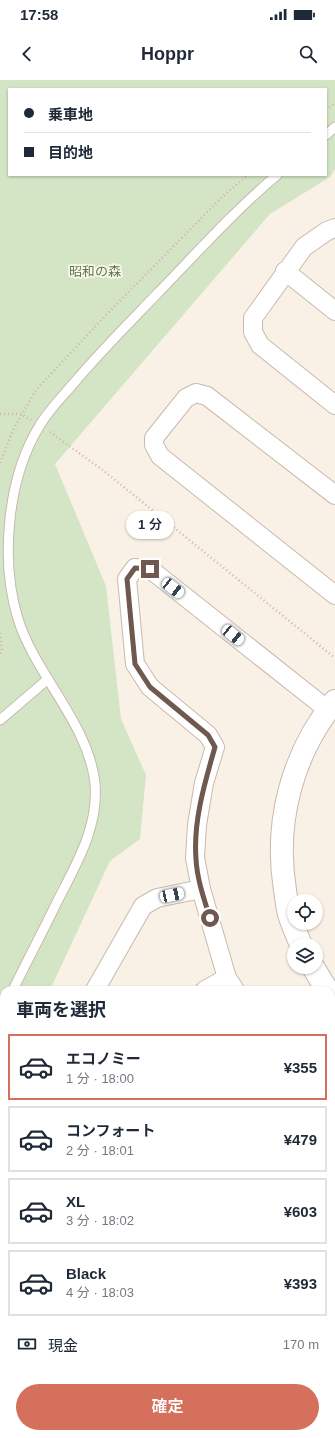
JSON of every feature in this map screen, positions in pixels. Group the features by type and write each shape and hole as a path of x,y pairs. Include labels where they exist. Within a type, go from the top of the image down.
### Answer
{"street":[{"path":"335,228 327,231 304,247 285,271 253,318 252,332 260,345 335,405"},
{"path":"285,271 335,311"},
{"path":"335,495 206,396 196,393 186,398 154,438 154,445 160,456 335,595"},
{"path":"231,984 201,888 196,858 197,825 204,783 215,747 208,735 150,687 135,664 127,579 135,568 150,569 331,706 308,740 294,773 283,819 281,866 289,913 298,938"},
{"path":"97,986 143,906 157,898 201,888"},
{"path":"317,974 325,986"}],"lane":[{"path":"327,134 335,127"},
{"path":"15,986 84,849 93,821 95,784 88,751 28,644 17,619 9,585 6,554 10,513 19,474 40,425 94,359 246,201 277,176"},
{"path":"0,720 48,679"}],"path":[{"path":"327,109 335,102"},
{"path":"0,463 21,414 36,390 106,315 222,197 247,176"},
{"path":"0,414 21,414 40,425 104,471 335,658"},
{"path":"0,633 2,651 0,654"}],"green space":[{"name":"昭和の森","path":"0,80 335,80 335,169 330,177 270,214 55,464 106,586 121,719 146,775 140,839 110,861 52,986 0,986"}],"route":[{"path":"150,569 135,568 127,579 135,664 150,687 208,735 215,747 204,783 197,825 196,858 201,888 210,918"}]}
